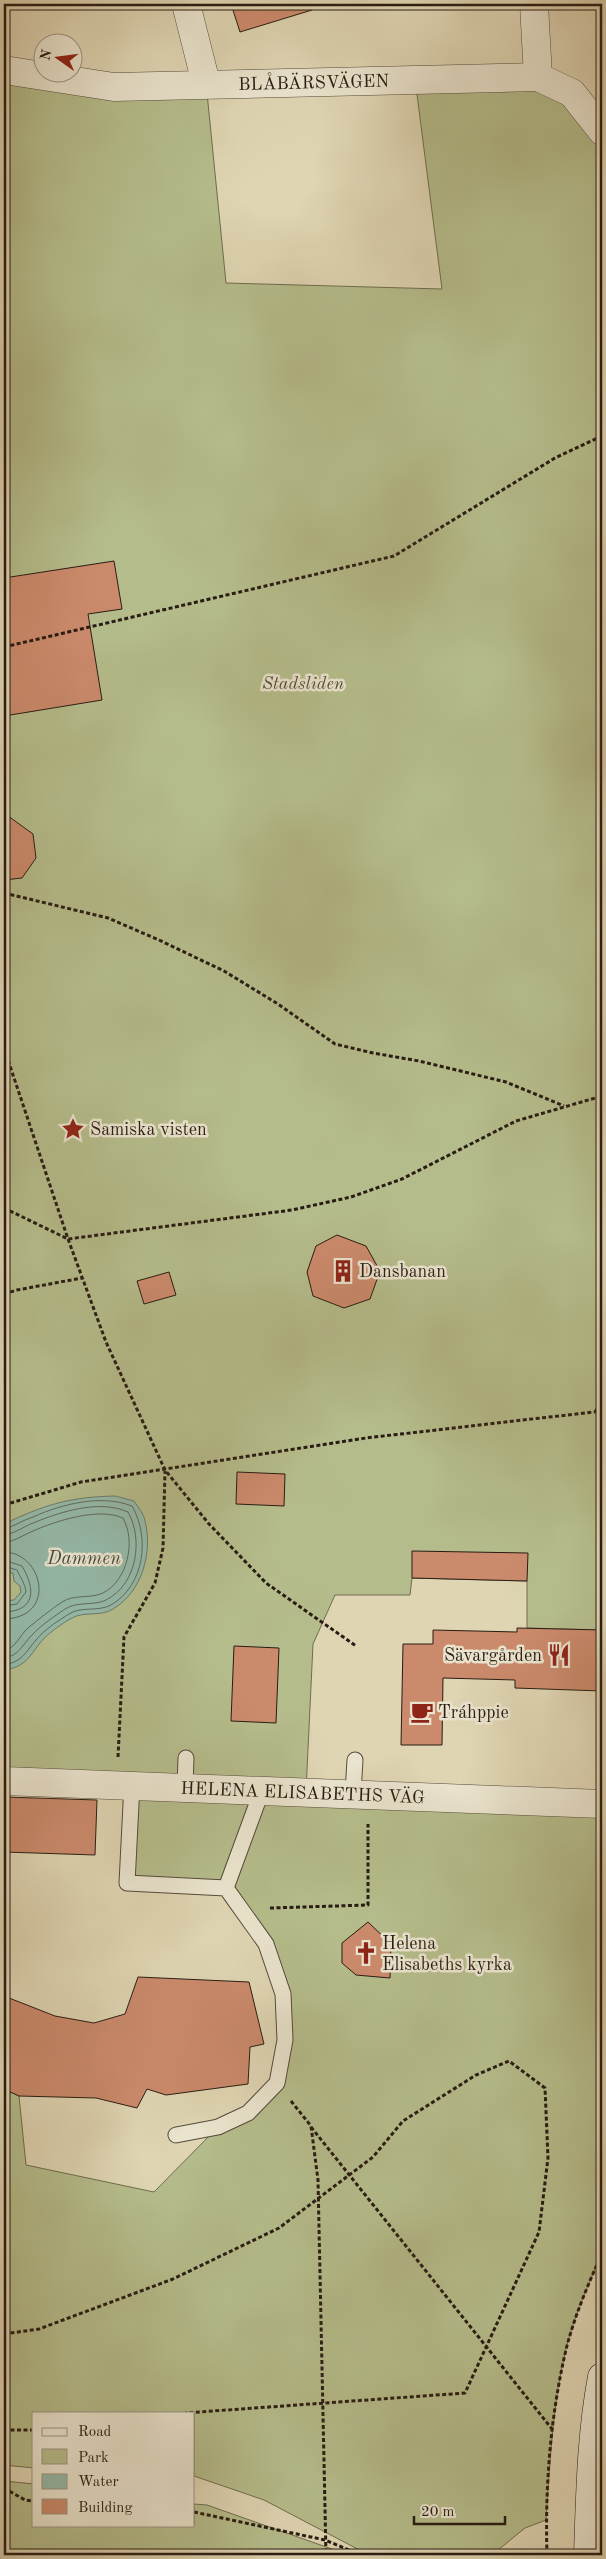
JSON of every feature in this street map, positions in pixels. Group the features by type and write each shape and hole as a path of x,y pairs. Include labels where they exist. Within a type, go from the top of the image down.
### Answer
{"street":[{"path":"186,4 206,83"},
{"path":"534,4 538,76"},
{"name":"BLÅBÄRSVÄGEN","path":"4,70 114,87 206,83 538,76 572,93 602,131"},
{"name":"HELENA ELISABETHS VÄG","path":"4,1781 185,1786 602,1804"},
{"path":"588,2555 592,2476 598,2401 602,2377"}],"lane":[{"path":"185,1786 186,1758"},
{"path":"355,1760 360,1794"},
{"path":"124,1784 127,1883 226,1888"},
{"path":"226,1888 262,1790"},
{"path":"176,2135 218,2127 248,2113 277,2083 285,2040 283,1994 266,1944 226,1888"}],"path":[{"path":"4,647 394,556 555,458 602,436"},
{"path":"4,893 108,918 159,940 224,971 278,1004 335,1044 373,1054 419,1061 506,1082 565,1107"},
{"path":"4,1048 68,1240 106,1342 165,1470 209,1524 266,1583 356,1646"},
{"path":"4,1208 68,1240 292,1210 351,1197 402,1179 516,1121 602,1096"},
{"path":"4,1294 16,1290 82,1278"},
{"path":"595,1412 602,1402"},
{"path":"4,1505 81,1482 366,1438 602,1411"},
{"path":"124,1784 124,1636 155,1583 161,1556 165,1505 165,1470"},
{"path":"241,1909 368,1905 360,1794"},
{"path":"4,2334 39,2329 173,2279 279,2228 373,2157 403,2121 476,2075 509,2061 545,2088 548,2158 539,2232 465,2393 195,2412"},
{"path":"277,2083 552,2429"},
{"path":"311,2126 318,2198 326,2555"},
{"path":"547,2555 546,2520 552,2429 565,2352 586,2288 602,2253"},
{"path":"4,2430 32,2430"},
{"path":"4,2488 24,2500 32,2501"},
{"path":"195,2512 325,2540 360,2555"}],"green space":[{"name":"Stadsliden","path":"4,70 32,72 32,82 82,82 82,75 206,83 226,283 442,289 415,79 538,77 602,131 602,1630 527,1628 527,1581 412,1578 410,1595 335,1595 313,1644 306,1791 602,1804 602,2253 568,2340 557,2394 546,2520 525,2528 492,2555 369,2555 264,2500 195,2476 195,2412 32,2412 32,2468 4,2465 4,2089 19,2096 26,2165 154,2192 218,2127 277,2083 285,2040 266,1944 226,1888 127,1883 132,1784 4,1781"},
{"path":"4,2481 32,2484 32,2526 195,2526 195,2504 207,2505 349,2555 4,2555"}],"water":[{"name":"Dammen","path":"115,1496 134,1501 145,1521 147,1533 146,1558 138,1582 123,1602 113,1609 98,1614 77,1616 68,1620 46,1637 25,1662 11,1669 4,1670 4,1601 14,1600 21,1592 20,1586 14,1581 13,1573 4,1572 4,1524 57,1503 84,1498"}],"building":[{"path":"231,4 311,4 312,10 240,32"},
{"path":"114,561 122,609 88,614 102,700 4,716 4,578"},
{"path":"4,813 33,834 36,858 22,878 4,880"},
{"name":"Dansbanan","path":"337,1235 366,1246 380,1271 370,1299 344,1308 313,1296 307,1272 316,1246"},
{"path":"169,1272 176,1295 144,1304 137,1281"},
{"path":"237,1472 285,1474 284,1506 236,1504"},
{"path":"412,1551 528,1553 527,1581 412,1578"},
{"path":"517,1628 602,1630 602,1691 515,1688 515,1680 443,1678 442,1745 401,1745 403,1644 433,1644 433,1630 517,1632"},
{"path":"234,1646 279,1648 276,1723 231,1721"},
{"path":"4,1797 97,1800 95,1855 4,1852"},
{"name":"Helena Elisabeths kyrka","path":"368,1922 391,1944 390,1978 356,1975 342,1963 342,1943"},
{"path":"138,1977 249,1982 264,2044 250,2047 248,2084 166,2095 147,2089 137,2108 96,2098 19,2096 4,2089 4,1996 55,2016 94,2023 125,2014"}],"place":[{"name":"Samiska visten","path":"73,1129"},
{"name":"Dansbanan","path":"343,1271"},
{"name":"Sävargården","path":"559,1655"},
{"name":"Tráhppie","path":"422,1712"},
{"name":"Helena Elisabeths kyrka","path":"366,1953"}]}
